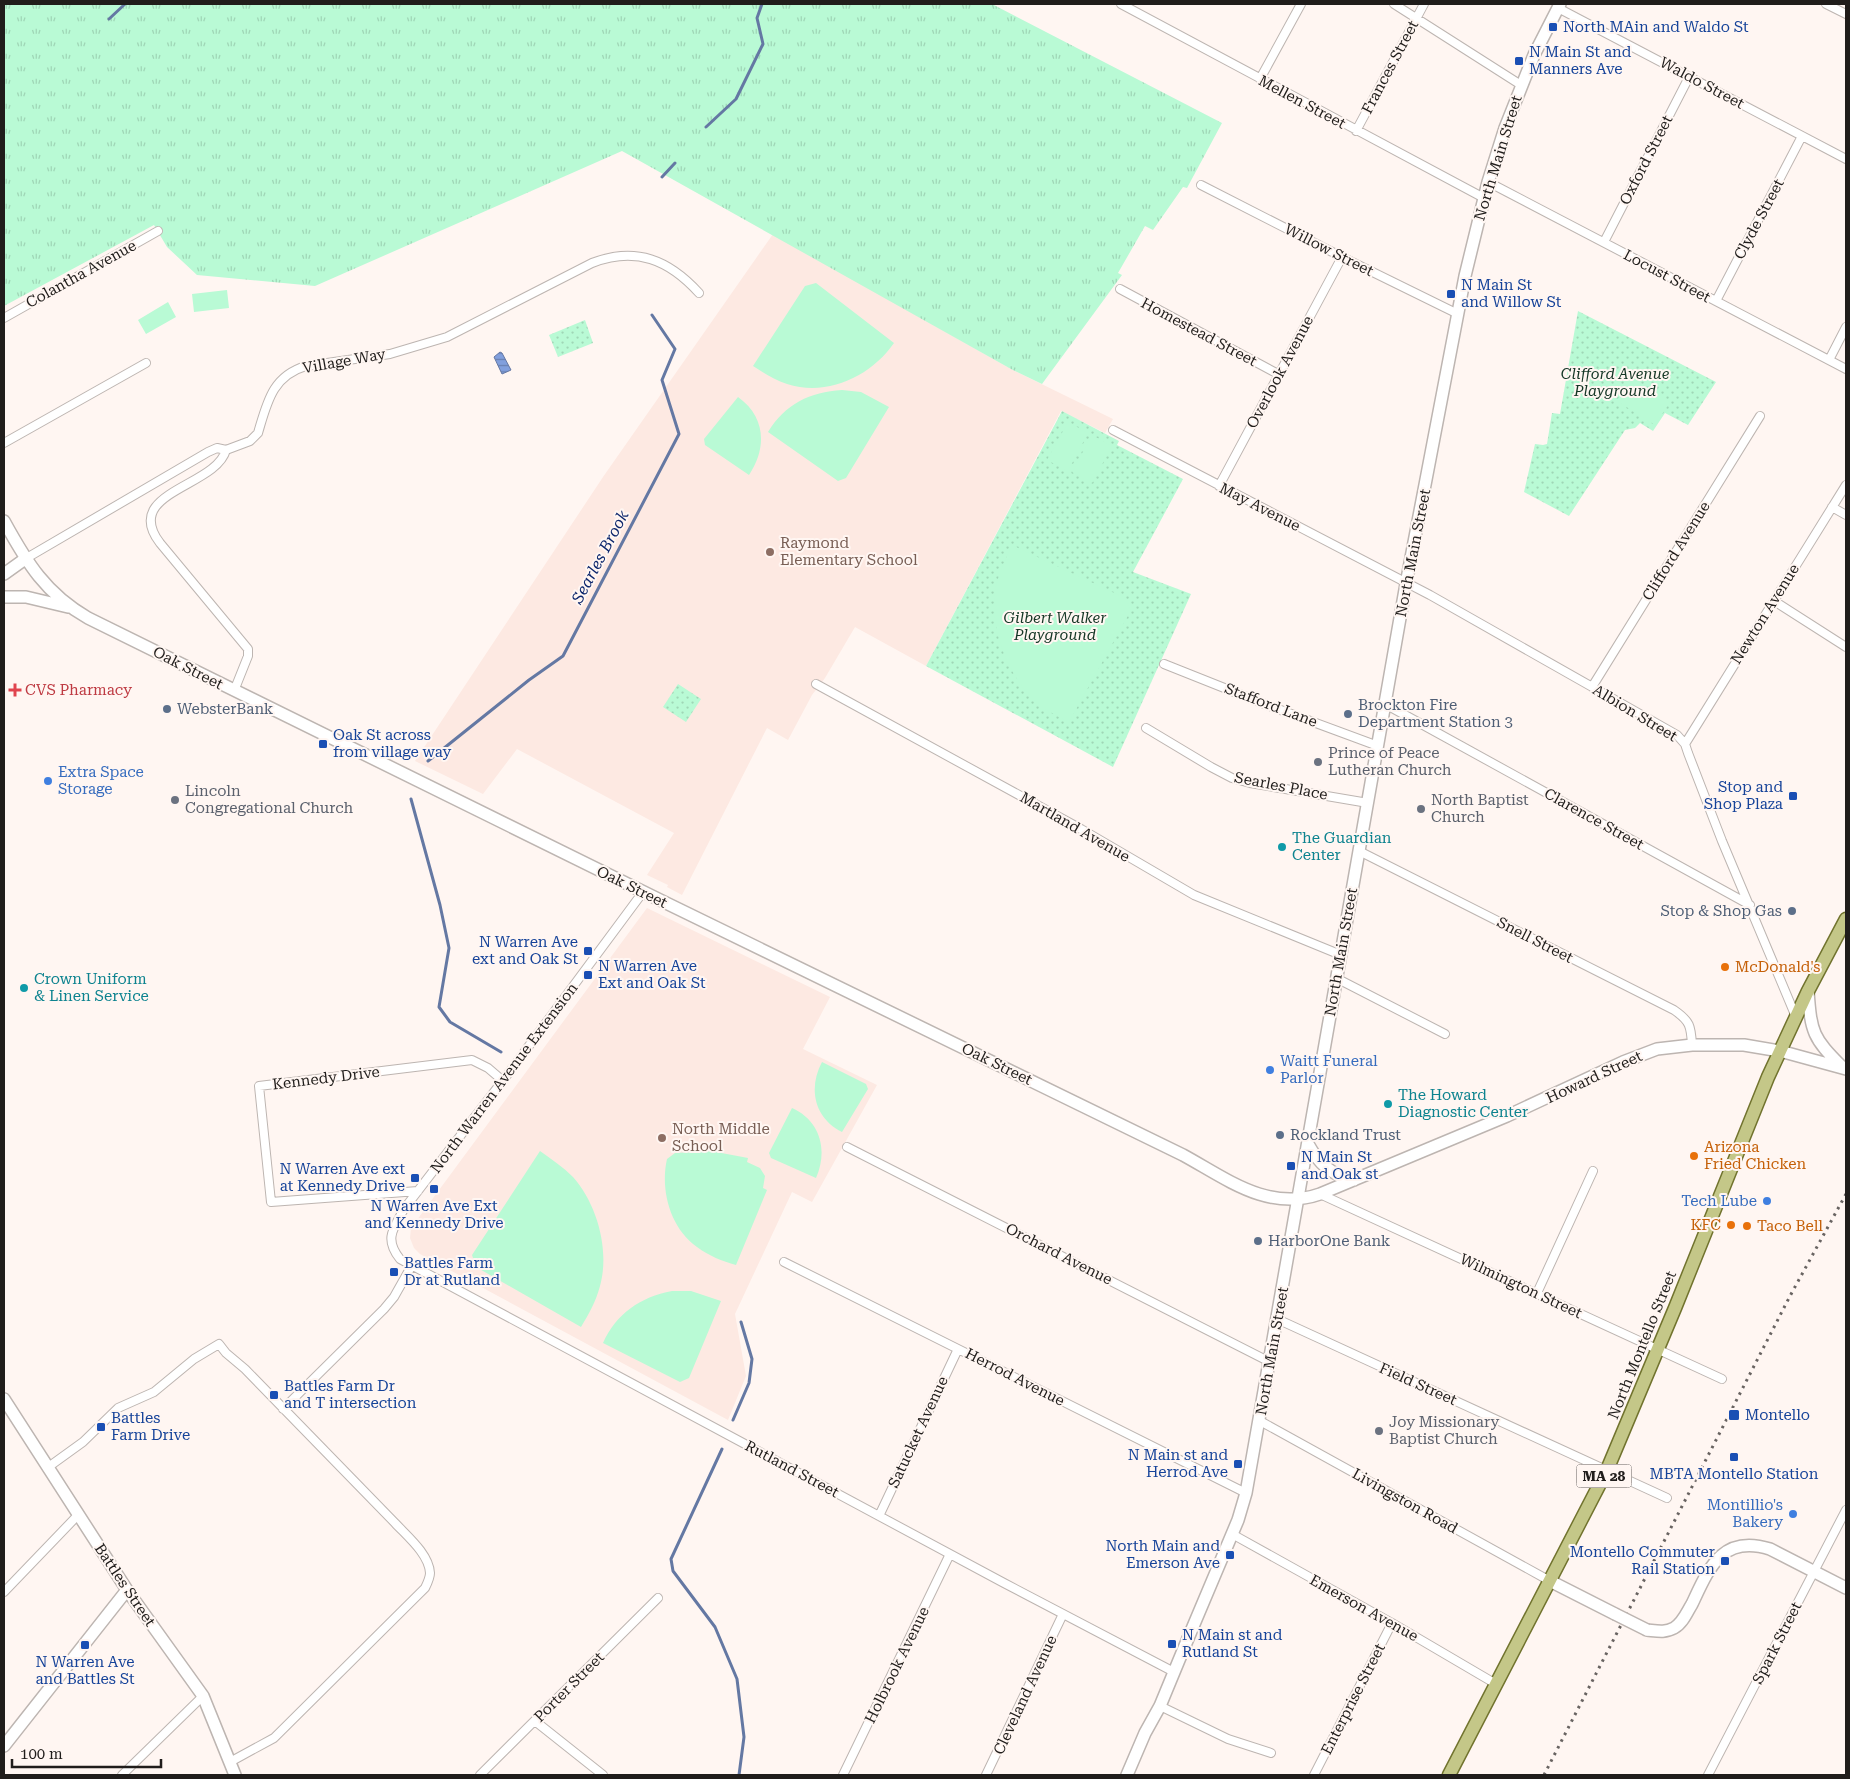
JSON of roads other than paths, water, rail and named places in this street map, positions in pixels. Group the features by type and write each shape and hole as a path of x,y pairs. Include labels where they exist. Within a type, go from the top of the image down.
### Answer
{"main road":[{"name":"North Main Street","path":"1127,1775 1145,1733 1160,1706 1232,1534 1246,1492 1406,584 1465,276 1488,182 1521,85 1559,6"},
{"name":"Oak Street","path":"4,522 24,559 43,582 73,608 98,623 643,892 1157,1142 1250,1191 1272,1199 1297,1200"},
{"path":"4,574 24,559"},
{"path":"4,597 17,596 39,599 73,608"},
{"name":"North Montello Street","path":"1449,1775 1607,1470 1780,1051 1808,991 1846,919"},
{"path":"1808,991 1810,1022 1816,1038 1826,1051 1844,1068"},
{"name":"Howard Street","path":"1297,1200 1320,1194 1507,1116 1634,1057 1657,1049 1692,1045 1728,1044 1780,1051 1822,1064 1844,1068"},
{"path":"1308,1144 1315,1158 1330,1171 1354,1180"},
{"name":"Battles Street","path":"4,1399 127,1590 202,1696 235,1775"},
{"path":"1550,1581 1647,1630 1663,1632 1675,1628 1681,1622 1712,1563 1726,1552 1742,1545 1760,1546 1770,1549 1846,1588"},
{"path":"4,1746 127,1590"}],"street":[{"name":"Mellen Street","path":"1121,4 1484,198"},
{"path":"1260,79 1301,4"},
{"path":"1394,4 1521,85"},
{"name":"Frances Street","path":"1356,131 1424,4"},
{"path":"1826,4 1846,14"},
{"name":"Waldo Street","path":"1559,6 1846,159"},
{"name":"Oxford Street","path":"1604,242 1689,77"},
{"name":"Clyde Street","path":"1716,301 1802,136"},
{"name":"Locust Street","path":"1488,182 1846,369"},
{"name":"Willow Street","path":"1201,185 1458,314"},
{"name":"Colantha Avenue","path":"4,318 158,231"},
{"name":"Village Way","path":"226,450 255,438 269,398 278,384 295,370 312,364 390,354 447,337 598,261 629,256 659,262 682,275 699,293"},
{"name":"Overlook Avenue","path":"1219,486 1342,257"},
{"name":"Homestead Street","path":"1120,289 1278,374"},
{"path":"1829,360 1846,328"},
{"path":"4,443 146,363"},
{"name":"Clifford Avenue","path":"1592,687 1760,416"},
{"name":"May Avenue","path":"1113,430 1406,584"},
{"path":"24,559 217,448 226,450 224,460 214,468 159,502 150,522 155,537 248,649 248,656 234,691"},
{"name":"Newton Avenue","path":"1685,744 1846,485"},
{"path":"1832,506 1846,515"},
{"name":"Albion Street","path":"1406,584 1430,595 1672,731 1685,744 1722,841 1796,1017"},
{"path":"1774,601 1846,647"},
{"name":"Stafford Lane","path":"1164,664 1378,746"},
{"name":"Martland Avenue","path":"816,684 1081,829 1194,895 1340,955"},
{"name":"Clarence Street","path":"1386,704 1750,905"},
{"name":"Searles Place","path":"1146,728 1232,778 1250,783 1368,803"},
{"name":"Snell Street","path":"1359,851 1674,1010 1687,1020 1690,1027 1692,1045"},
{"name":"North Warren Avenue Extension","path":"412,1265 400,1259 392,1250 391,1239 394,1228 404,1209 514,1066 643,892"},
{"path":"1336,978 1445,1034"},
{"name":"Kennedy Drive","path":"418,1191 271,1202 259,1086 472,1060 488,1068 502,1080"},
{"name":"Orchard Avenue","path":"847,1147 1270,1362"},
{"path":"1537,1293 1593,1170"},
{"name":"Wilmington Street","path":"1320,1194 1722,1379"},
{"name":"Herrod Avenue","path":"784,1262 1246,1492"},
{"path":"283,1409 384,1309 394,1297 412,1265"},
{"name":"Rutland Street","path":"412,1265 1174,1672"},
{"name":"Field Street","path":"1277,1319 1667,1498"},
{"path":"47,1468 83,1442 118,1408 154,1392 194,1359 218,1344 226,1354 245,1369 417,1547 427,1562 430,1574 425,1588 274,1738 230,1762"},
{"name":"Satucket Avenue","path":"879,1516 958,1349"},
{"name":"Livingston Road","path":"1260,1421 1550,1581"},
{"name":"Spark Street","path":"1708,1775 1846,1510"},
{"path":"4,1592 78,1515"},
{"name":"Emerson Avenue","path":"1232,1534 1392,1623 1496,1684"},
{"name":"Holbrook Avenue","path":"843,1775 950,1554"},
{"name":"Porter Street","path":"480,1775 658,1598"},
{"name":"Cleveland Avenue","path":"986,1775 1063,1614"},
{"name":"Enterprise Street","path":"1314,1775 1392,1623"},
{"path":"122,1775 202,1696"},
{"path":"1160,1706 1228,1739 1271,1753"},
{"path":"535,1721 603,1775"}],"water":[{"path":"500,352 511,370 502,374 494,357"}],"waterway":[{"path":"109,19 125,4"},
{"name":"Searles Brook","path":"706,127 736,99 763,44 757,18 762,4"},
{"name":"Searles Brook","path":"662,177 675,163"},
{"name":"Searles Brook","path":"428,761 529,680 563,656 679,434 662,380 675,349 652,315"},
{"name":"Searles Brook","path":"411,799 440,905 449,948 439,1007 450,1022 501,1052"},
{"name":"Searles Brook","path":"733,1420 749,1383 752,1359 741,1322"},
{"name":"Searles Brook","path":"722,1449 671,1559 673,1571 715,1627 737,1679 744,1737 739,1775"}],"railway":[{"path":"1544,1775 1790,1296 1846,1194"}],"place":[{"name":"North MAin and Waldo St","path":"1553,27"},
{"name":"N Main St and Manners Ave","path":"1519,61"},
{"name":"N Main St and Willow St","path":"1451,294"},
{"name":"Raymond Elementary School","path":"770,552"},
{"name":"CVS Pharmacy","path":"15,690"},
{"name":"WebsterBank","path":"167,709"},
{"name":"Brockton Fire Department Station 3","path":"1348,714"},
{"name":"Oak St across from village way","path":"323,744"},
{"name":"Prince of Peace Lutheran Church","path":"1318,762"},
{"name":"Extra Space Storage","path":"48,781"},
{"name":"Stop and Shop Plaza","path":"1793,796"},
{"name":"Lincoln Congregational Church","path":"175,800"},
{"name":"North Baptist Church","path":"1421,809"},
{"name":"The Guardian Center","path":"1282,847"},
{"name":"Stop & Shop Gas","path":"1792,911"},
{"name":"N Warren Ave ext and Oak St","path":"588,951"},
{"name":"McDonald's","path":"1725,967"},
{"name":"N Warren Ave Ext and Oak St","path":"588,975"},
{"name":"Crown Uniform & Linen Service","path":"24,988"},
{"name":"Waitt Funeral Parlor","path":"1270,1070"},
{"name":"The Howard Diagnostic Center","path":"1388,1104"},
{"name":"Rockland Trust","path":"1280,1135"},
{"name":"North Middle School","path":"662,1138"},
{"name":"Arizona Fried Chicken","path":"1694,1156"},
{"name":"N Main St and Oak st","path":"1291,1166"},
{"name":"N Warren Ave ext at Kennedy Drive","path":"415,1178"},
{"name":"N Warren Ave Ext and Kennedy Drive","path":"434,1189"},
{"name":"Tech Lube","path":"1767,1201"},
{"name":"KFC","path":"1731,1225"},
{"name":"Taco Bell","path":"1747,1226"},
{"name":"HarborOne Bank","path":"1258,1241"},
{"name":"Battles Farm Dr at Rutland","path":"394,1272"},
{"name":"Battles Farm Dr and T intersection","path":"274,1395"},
{"name":"Montello","path":"1734,1415"},
{"name":"Battles Farm Drive","path":"101,1427"},
{"name":"Joy Missionary Baptist Church","path":"1379,1431"},
{"name":"MBTA Montello Station","path":"1734,1457"},
{"name":"N Main st and Herrod Ave","path":"1238,1464"},
{"name":"Montillio's Bakery","path":"1793,1514"},
{"name":"North Main and Emerson Ave","path":"1230,1555"},
{"name":"Montello Commuter Rail Station","path":"1725,1561"},
{"name":"N Main st and Rutland St","path":"1172,1644"},
{"name":"N Warren Ave and Battles St","path":"85,1645"}],"park label":[{"name":"Clifford Avenue Playground","path":"1615,382"},
{"name":"Gilbert Walker Playground","path":"1055,626"}]}
